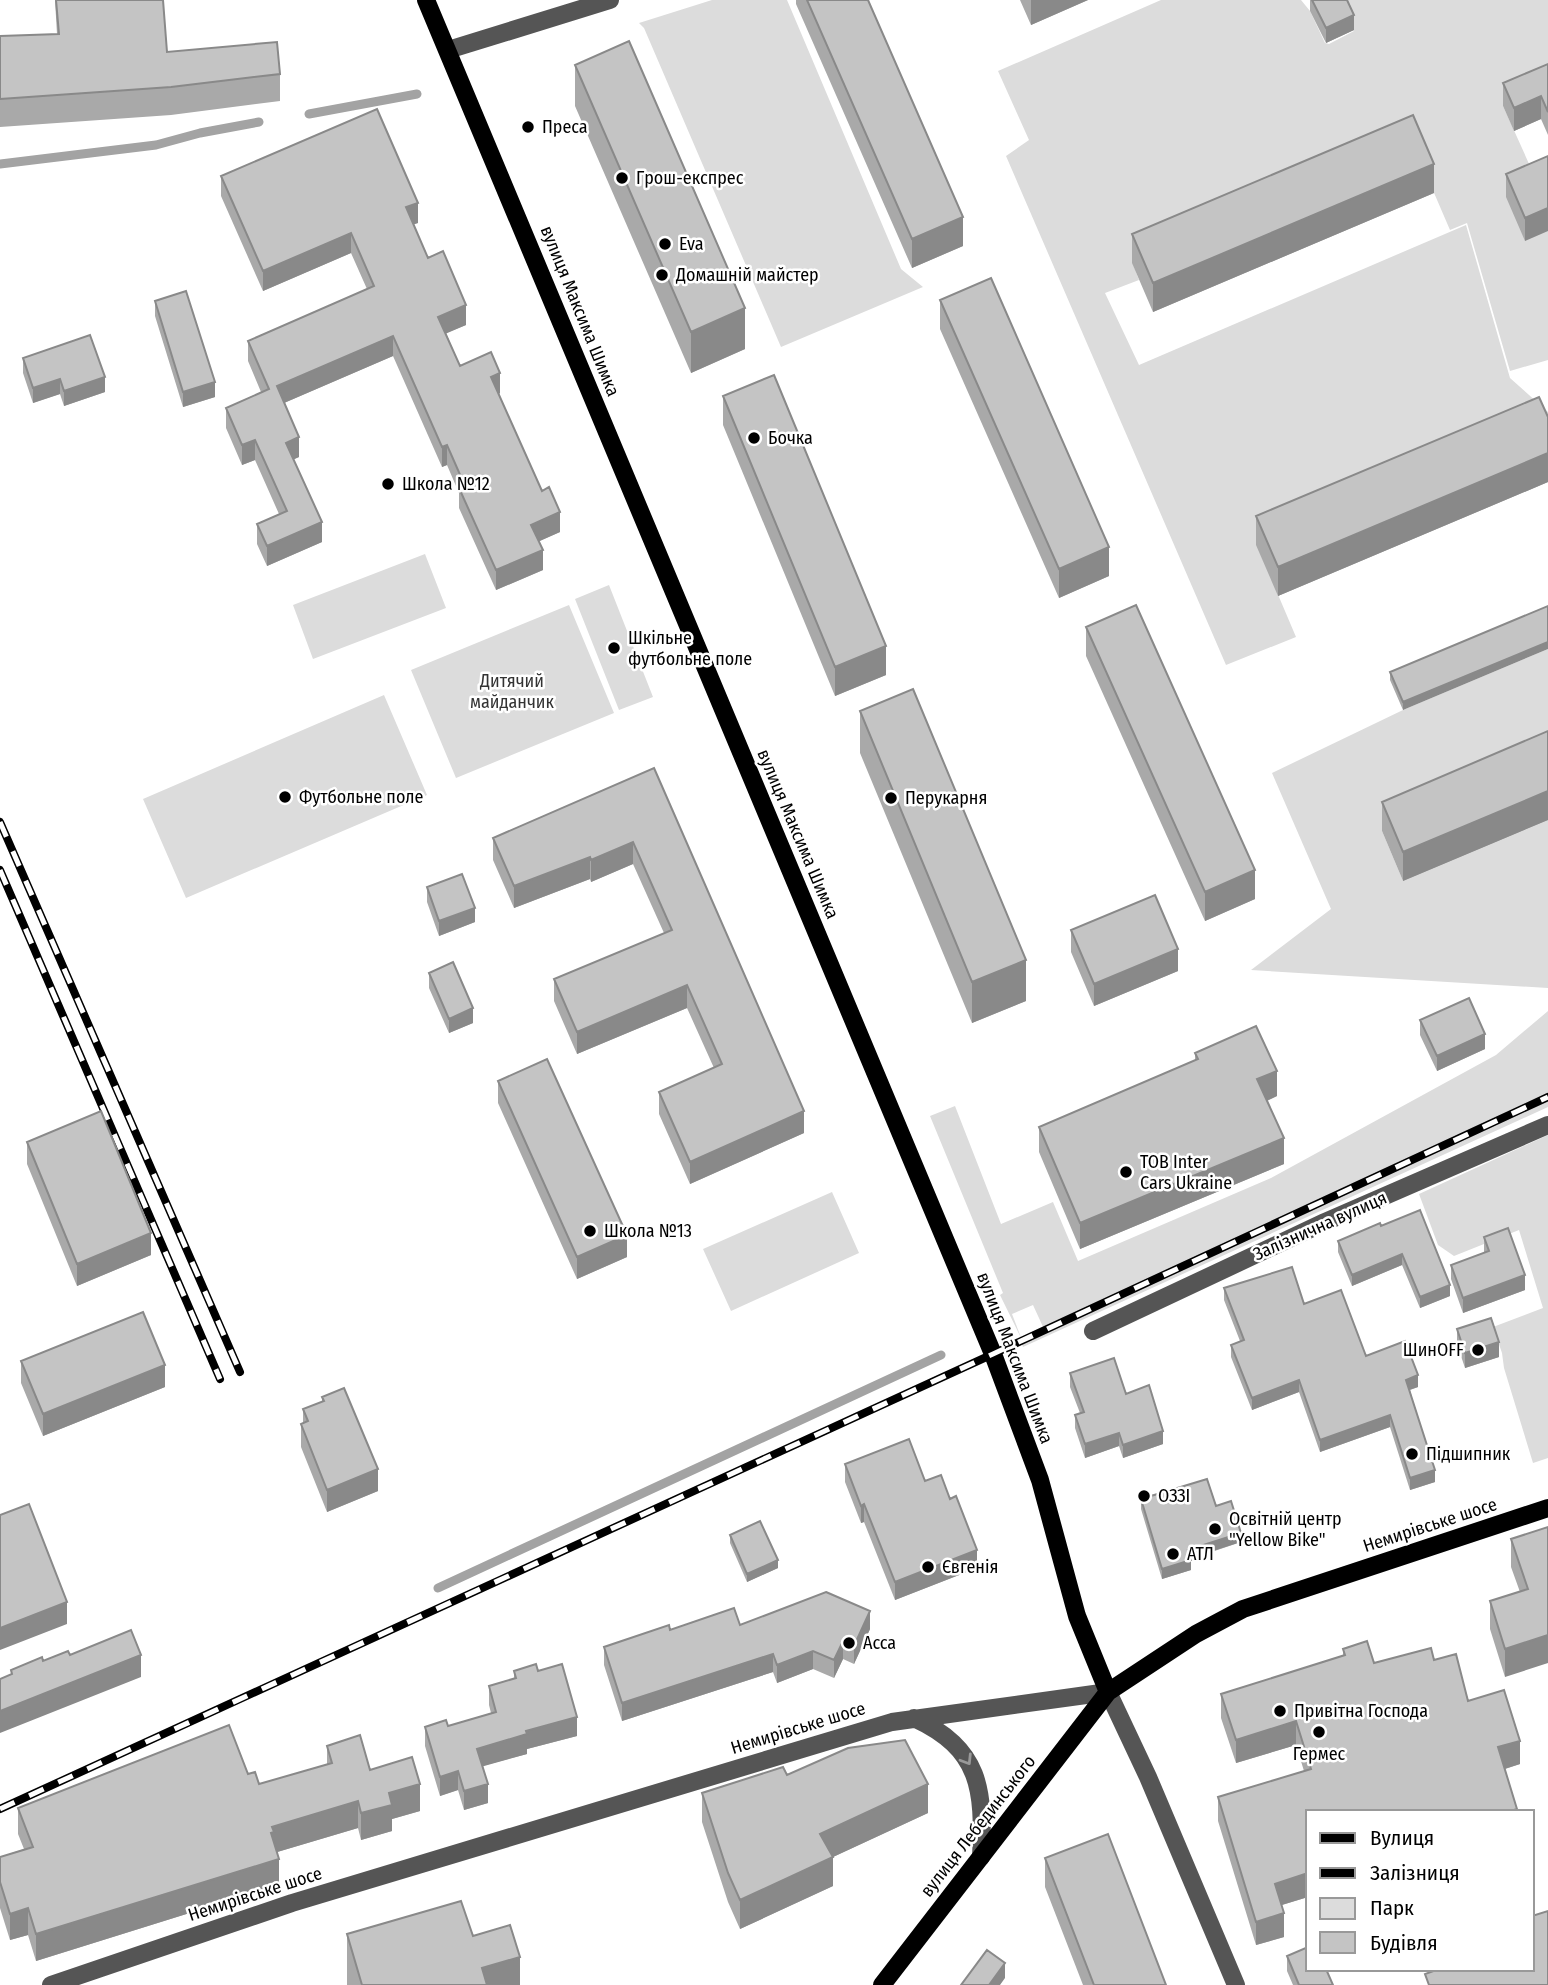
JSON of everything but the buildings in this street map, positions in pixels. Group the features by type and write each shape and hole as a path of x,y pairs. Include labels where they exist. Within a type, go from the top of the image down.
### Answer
{"main road":[{"name":"вулиця Максима Шимка","path":"426,0 993,1354 1040,1480 1077,1616 1108,1692"},
{"name":"Немирівське шосе","path":"1108,1692 1196,1634 1243,1609 1548,1508"},
{"name":"вулиця Лебединського","path":"882,1985 1108,1692"}],"street":[{"path":"448,50 610,0"},
{"name":"Залізнична вулиця","path":"1093,1331 1325,1222 1548,1125"},
{"path":"1108,1692 1148,1777 1236,1985"},
{"name":"Немирівське шосе","path":"51,1985 292,1903 892,1722 1108,1692"},
{"path":"914,1718 947,1737 962,1752 973,1771 983,1816 981,1857"}],"green space":[{"path":"712,0 787,0 901,269 923,287 781,347 644,28 639,23"},
{"path":"1161,0 1301,0 1310,11 1325,43 1329,44 1354,31 1340,0 1548,0 1548,86 1503,106 1548,206 1548,360 1510,371 1467,223 1450,230 1413,144 1133,264 1139,280 1105,293 1139,365 1466,225 1510,378 1548,412 1548,422 1257,545 1296,637 1226,665 1006,156 1029,140 998,71"},
{"path":"425,554 446,608 313,659 293,605"},
{"name":"Шкільне футбольне поле","path":"609,585 653,697 619,710 575,599"},
{"name":"Дитячий майданчик","path":"569,605 614,713 456,778 411,670"},
{"path":"1548,649 1548,760 1382,831 1403,881 1548,820 1548,988 1251,970 1331,909 1272,773 1403,710"},
{"name":"Футбольне поле","path":"384,695 427,795 186,898 143,799"},
{"path":"1548,1011 1548,1096 1044,1329 1033,1305 1012,1314 1022,1340 1000,1295 1003,1293 930,1116 955,1106 1001,1224 1053,1202 1078,1261 1271,1178 1496,1055"},
{"path":"1548,1098 1548,1107 1023,1347 1021,1342"},
{"path":"1548,1135 1548,1458 1533,1463 1493,1327 1543,1308 1519,1230 1454,1256 1438,1245 1419,1194"},
{"path":"832,1192 859,1253 731,1311 703,1249"}],"waterway":[{"path":"309,114 417,94"},
{"path":"0,164 156,145 200,133 259,122"},
{"path":"438,1588 941,1355"}],"railway":[{"path":"0,822 240,1372"},
{"path":"0,870 220,1379"},
{"path":"0,1809 1548,1097"}],"place":[{"name":"Преса","path":"528,127"},
{"name":"Грош-експрес","path":"622,178"},
{"name":"Eva","path":"665,244"},
{"name":"Домашній майстер","path":"662,275"},
{"name":"Бочка","path":"754,438"},
{"name":"Школа №12","path":"388,484"},
{"name":"Шкільне футбольне поле","path":"614,648"},
{"name":"Футбольне поле","path":"285,797"},
{"name":"Перукарня","path":"891,798"},
{"name":"ТОВ Inter Cars Ukraine","path":"1126,1172"},
{"name":"Школа №13","path":"590,1231"},
{"name":"ШинOFF","path":"1478,1350"},
{"name":"Підшипник","path":"1412,1454"},
{"name":"ОЗЗІ","path":"1144,1496"},
{"name":"Освітній центр \"Yellow Bike\"","path":"1215,1529"},
{"name":"АТЛ","path":"1173,1554"},
{"name":"Євгенія","path":"928,1567"},
{"name":"Асса","path":"849,1643"},
{"name":"Привітна Господа","path":"1280,1711"},
{"name":"Гермес","path":"1319,1732"}]}
